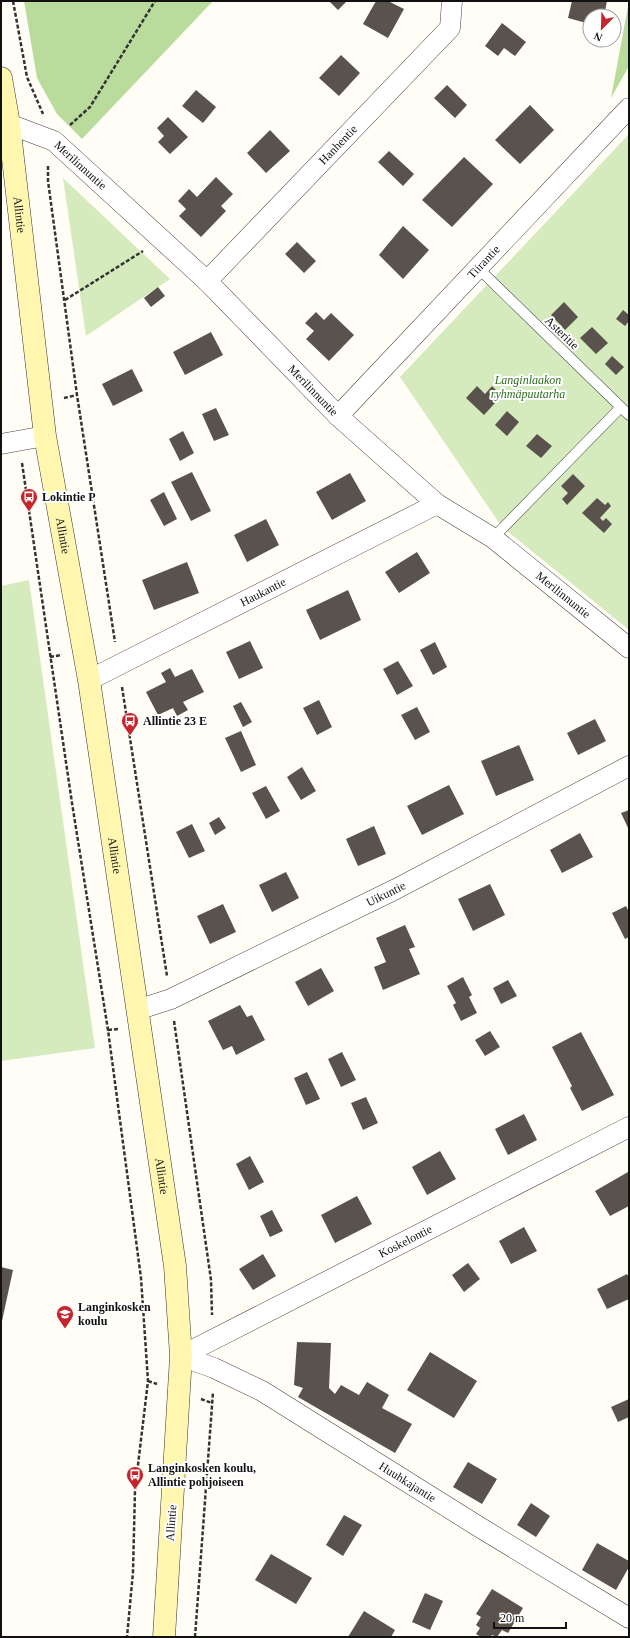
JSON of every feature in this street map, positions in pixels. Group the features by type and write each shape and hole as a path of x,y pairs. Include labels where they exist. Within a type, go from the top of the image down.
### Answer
{"street":[{"name":"Hanhentie","path":"207,281 450,28 452,1"},
{"name":"Allintie","path":"1,78 9,124 45,436 89,680 175,1266 181,1356 164,1637"},
{"name":"Tiirantie","path":"338,416 629,108"},
{"name":"Merilinnuntie","path":"9,124 50,139 207,281 338,416 437,504 493,538 629,648"},
{"path":"9,443 45,436"},
{"name":"Haukantie","path":"89,680 437,504"},
{"name":"Uikuntie","path":"137,1010 171,999 396,889 629,766"},
{"name":"Koskelontie","path":"181,1356 213,1341 629,1127"},
{"name":"Huuhkajantie","path":"181,1356 214,1368 262,1391 476,1525 629,1618"}],"lane":[{"name":"Asteritie","path":"478,268 629,415"},
{"path":"493,538 621,407"}],"path":[{"path":"13,1 27,77 43,111 50,139 48,181 77,395 171,999 212,1280 213,1341"},
{"path":"50,139 90,107 155,1"},
{"path":"65,300 162,239"},
{"path":"9,443 72,803 108,1030 141,1278 148,1381 135,1490 133,1572 127,1637"},
{"path":"195,1637 214,1368"}],"green space":[{"path":"24,1 213,1 82,139 57,114 37,78"},
{"path":"629,1 629,66 611,98 620,48 622,48 622,39"},
{"name":"Langinlaakon ryhmäpuutarha","path":"629,134 629,630 502,527 400,377"},
{"path":"63,178 170,279 86,336"},
{"path":"29,580 95,1048 1,1061 1,586"}],"building":[{"path":"329,1 347,1 338,10"},
{"path":"376,1 388,1 404,9 388,38 363,24"},
{"path":"572,1 607,1 606,8 582,8 582,22 568,18"},
{"path":"502,23 526,42 515,56 504,48 498,56 485,46"},
{"path":"341,55 360,73 339,96 319,78"},
{"path":"447,85 467,105 455,118 434,98"},
{"path":"196,90 216,107 203,123 182,106"},
{"path":"530,105 554,130 520,164 495,140"},
{"path":"168,117 188,137 170,154 158,142 164,136 157,128"},
{"path":"270,130 290,151 266,173 247,153"},
{"path":"389,151 414,174 403,186 378,162"},
{"path":"464,157 493,184 452,227 422,200"},
{"path":"216,177 233,194 221,206 226,211 201,237 179,216 186,209 178,201 189,189 197,197"},
{"path":"403,226 429,250 403,279 379,255"},
{"path":"297,242 316,261 304,273 285,254"},
{"path":"158,287 165,296 151,307 144,298"},
{"path":"564,302 578,317 565,330 551,315"},
{"path":"623,310 629,315 629,321 625,326 616,319"},
{"path":"316,312 324,320 331,313 354,335 329,361 306,339 314,331 305,323"},
{"path":"592,327 608,343 596,354 580,338"},
{"path":"211,332 223,355 185,375 173,352"},
{"path":"612,356 624,367 616,375 605,364"},
{"path":"132,369 143,391 113,406 102,384"},
{"path":"477,386 485,394 492,386 500,394 493,401 495,403 484,415 466,398"},
{"path":"216,408 229,435 214,441 202,414"},
{"path":"507,411 519,422 507,436 495,425"},
{"path":"183,431 194,453 180,461 169,439"},
{"path":"537,434 552,446 541,458 526,446"},
{"path":"192,472 211,511 191,521 171,482"},
{"path":"350,473 366,501 332,520 316,492"},
{"path":"573,474 585,486 567,505 562,499 568,493 561,486"},
{"path":"164,492 177,519 164,526 150,500"},
{"path":"597,498 605,505 608,502 611,506 600,518 603,521 606,518 612,524 604,533 582,513"},
{"path":"266,519 279,545 247,562 234,535"},
{"path":"417,552 430,573 399,593 385,572"},
{"path":"187,562 199,593 154,610 142,580"},
{"path":"348,590 361,620 320,640 306,610"},
{"path":"250,641 263,668 239,679 226,652"},
{"path":"435,642 447,667 433,675 420,650"},
{"path":"398,661 413,686 397,695 383,669"},
{"path":"170,668 175,677 192,669 204,692 183,702 188,710 177,716 173,708 158,715 146,692 166,682 161,673"},
{"path":"319,700 332,727 317,735 303,708"},
{"path":"241,702 252,722 243,727 233,706"},
{"path":"417,707 430,732 415,740 401,715"},
{"path":"595,719 606,741 578,755 567,733"},
{"path":"241,731 256,765 241,772 225,738"},
{"path":"519,745 534,780 496,796 481,761"},
{"path":"302,767 316,791 301,800 287,777"},
{"path":"449,785 464,814 422,835 407,806"},
{"path":"266,786 280,811 266,819 252,793"},
{"path":"629,810 629,830 621,813"},
{"path":"219,817 226,828 215,835 209,823"},
{"path":"192,824 205,851 189,858 176,832"},
{"path":"374,826 386,854 358,866 346,839"},
{"path":"580,833 593,857 562,873 550,850"},
{"path":"286,872 299,898 272,912 259,885"},
{"path":"490,884 505,915 473,931 458,899"},
{"path":"223,904 236,932 210,944 197,916"},
{"path":"626,906 629,912 629,937 625,939 612,913"},
{"path":"405,925 415,947 409,949 420,974 383,990 374,967 386,962 376,938"},
{"path":"321,968 334,991 308,1006 295,982"},
{"path":"463,977 472,995 469,997 477,1013 461,1021 453,1005 456,1003 447,986"},
{"path":"508,980 517,996 501,1004 493,988"},
{"path":"240,1005 247,1017 252,1015 265,1040 236,1055 232,1046 223,1050 208,1021"},
{"path":"490,1031 500,1047 485,1056 475,1040"},
{"path":"581,1032 614,1095 582,1111 570,1088 572,1086 552,1047"},
{"path":"342,1052 356,1080 341,1087 328,1059"},
{"path":"307,1072 320,1099 306,1105 294,1078"},
{"path":"366,1097 378,1123 363,1130 351,1103"},
{"path":"524,1114 537,1140 508,1155 495,1129"},
{"path":"440,1151 456,1179 427,1195 412,1167"},
{"path":"250,1156 264,1182 249,1190 236,1164"},
{"path":"628,1172 629,1206 610,1216 595,1191"},
{"path":"357,1196 372,1224 335,1243 321,1215"},
{"path":"272,1210 283,1231 270,1237 260,1216"},
{"path":"524,1227 537,1251 511,1264 499,1241"},
{"path":"263,1254 276,1276 253,1290 239,1269"},
{"path":"468,1263 480,1279 464,1292 452,1275"},
{"path":"1,1267 13,1270 2,1321 1,1321"},
{"path":"627,1274 629,1278 629,1299 607,1309 597,1289"},
{"path":"297,1342 331,1343 329,1388 335,1394 341,1385 359,1395 367,1382 389,1395 382,1408 412,1424 395,1453 298,1397 303,1388 294,1385"},
{"path":"430,1352 477,1381 454,1418 407,1390"},
{"path":"629,1399 629,1417 618,1422 611,1407"},
{"path":"468,1462 497,1479 482,1504 453,1487"},
{"path":"531,1503 550,1516 536,1537 517,1525"},
{"path":"344,1515 362,1525 343,1556 326,1545"},
{"path":"597,1543 629,1561 629,1567 616,1590 582,1570"},
{"path":"271,1554 312,1578 296,1604 255,1580"},
{"path":"492,1589 523,1608 508,1633 502,1630 497,1637 492,1635 491,1637 481,1637 476,1634 480,1628 476,1625 481,1617 476,1614"},
{"path":"425,1593 443,1601 430,1630 412,1622"},
{"path":"364,1611 395,1630 391,1637 348,1637"}],"place":[{"name":"Lokintie P","path":"29,512"},
{"name":"Allintie 23 E","path":"130,736"},
{"name":"Langinkosken koulu","path":"65,1329"},
{"name":"Langinkosken koulu, Allintie pohjoiseen","path":"135,1490"}]}
